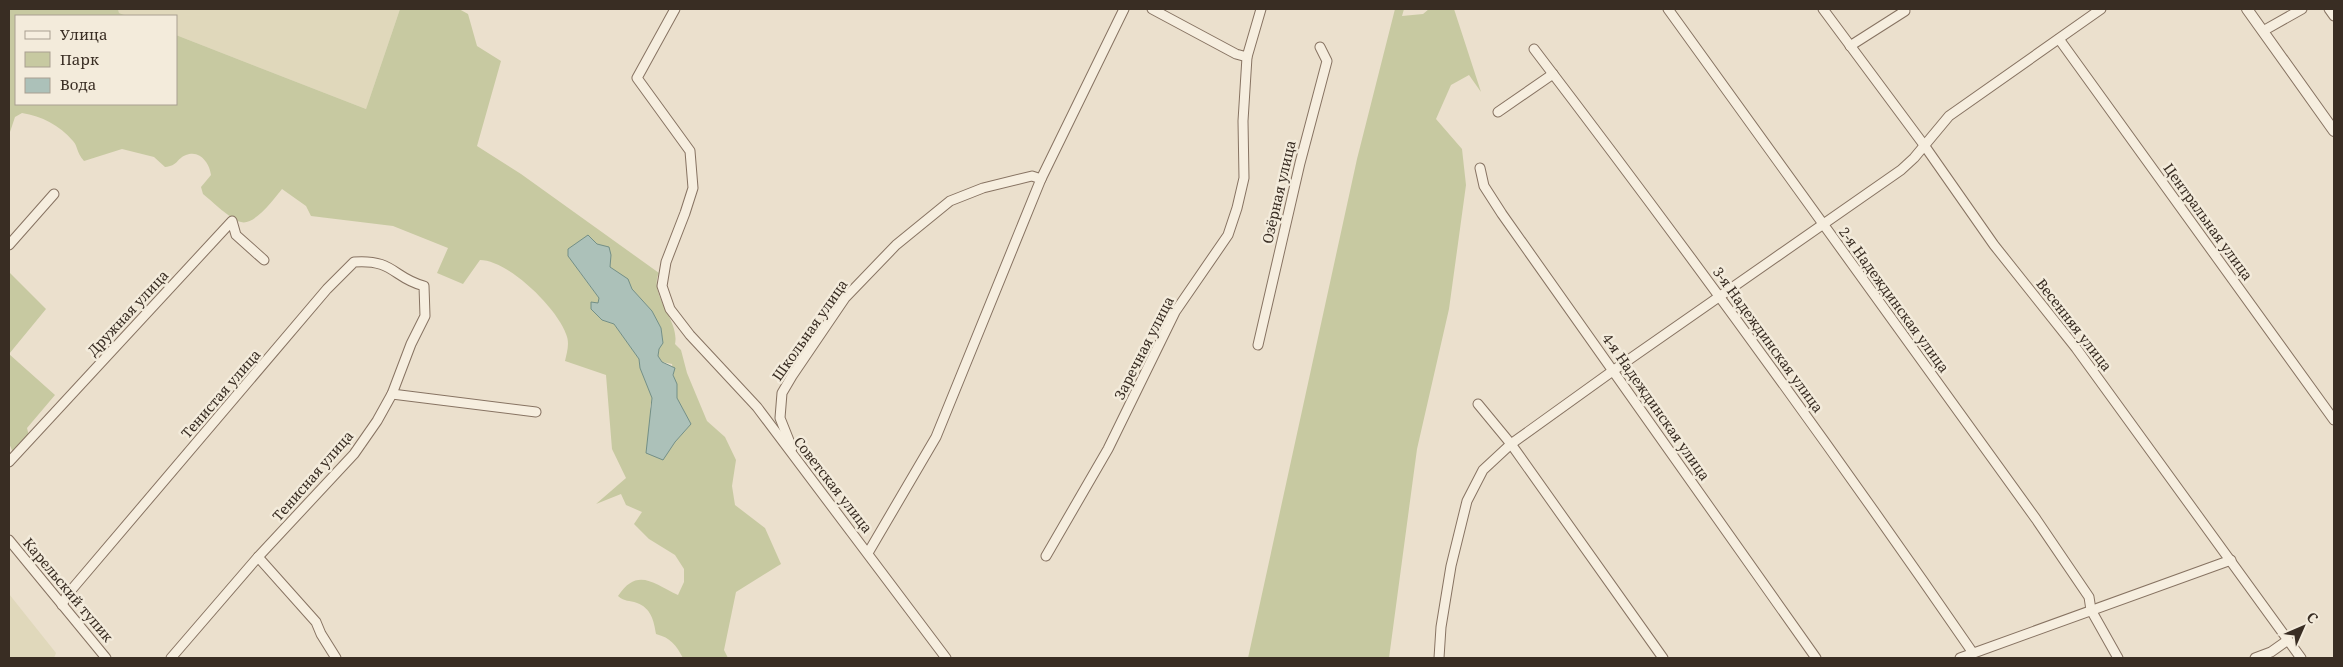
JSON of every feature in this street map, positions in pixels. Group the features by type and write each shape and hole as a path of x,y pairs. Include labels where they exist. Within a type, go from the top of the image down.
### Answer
{"street":[{"name":"Советская улица","path":"675,9 637,78 690,151 693,188 666,262 662,286 670,309 690,335 757,407 811,482 868,553 946,658"},
{"path":"868,553 936,437 1041,179 1124,9"},
{"path":"1152,9 1236,54 1247,57"},
{"name":"Заречная улица","path":"1046,556 1108,449 1175,312 1228,235 1244,178 1243,120 1247,57 1260,9"},
{"name":"2-я Надеждинская улица","path":"1668,9 2036,519 2089,597 2091,610 2118,658"},
{"name":"Весенняя улица","path":"1823,9 1924,145 1994,245 2076,348 2301,658"},
{"path":"1439,658 1441,627 1451,566 1467,501 1483,470 1511,444 1900,170 1914,158 1949,116 2101,9"},
{"path":"2247,9 2334,131"},
{"path":"2263,31 2302,9"},
{"path":"2329,9 2334,16"},
{"path":"1850,46 1905,11"},
{"name":"Центральная улица","path":"2059,39 2334,420"},
{"name":"Озёрная улица","path":"1258,345 1300,163 1327,61 1320,47"},
{"name":"3-я Надеждинская улица","path":"1534,49 1645,194 1720,297 1903,551 1973,653"},
{"path":"1498,112 1553,74"},
{"name":"4-я Надеждинская улица","path":"1480,168 1484,186 1502,214 1816,658"},
{"name":"Школьная улица","path":"811,482 785,435 780,418 782,393 845,298 896,244 950,201 983,188 1032,176 1041,179"},
{"path":"9,245 54,194"},
{"name":"Дружная улица","path":"9,462 232,221 236,235 264,260"},
{"name":"Тенистая улица","path":"62,605 66,595 327,289 354,262 369,261 386,265 400,273 410,283 424,286"},
{"name":"Тенисная улица","path":"172,658 258,558 354,454 377,421 392,394 411,344 425,316 424,286"},
{"path":"392,394 536,412"},
{"path":"1478,404 1511,444 1660,657"},
{"name":"Карельский тупик","path":"9,540 106,658"},
{"path":"258,558 316,622 320,634 336,658"},
{"path":"1960,658 2230,560"},
{"path":"2255,658 2271,652 2288,640"}],"shaded area":[{"path":"118,9 400,9 366,109 178,36 178,15 124,15 119,13"},
{"path":"9,594 56,653 54,658 9,658"}],"green space":[{"path":"9,9 118,9 119,13 124,15 15,15 15,105 178,105 178,36 366,109 400,9 459,9 468,14 477,46 501,61 477,146 521,174 659,273 657,281 658,290 673,326 675,344 681,350 687,373 707,421 725,437 736,460 732,486 735,505 765,528 781,564 736,592 724,650 728,658 683,658 672,643 656,634 653,620 646,608 618,596 625,587 639,580 653,582 678,595 684,582 684,569 675,555 649,539 634,524 642,512 626,505 621,494 596,504 626,478 612,449 606,375 565,361 568,341 561,323 542,299 517,277 491,262 480,260 463,284 437,273 448,248 393,226 311,216 306,206 282,189 258,216 246,222 237,221 203,194 201,187 211,175 209,166 196,154 186,155 175,164 165,167 154,157 122,149 84,161 75,143 56,126 36,116 22,113 15,117 9,135","holes":["597,244 611,255 610,267 627,279 632,289 652,311 661,328 663,343 659,349 658,356 662,362 672,364 677,398 691,424 675,442 663,460 650,407 652,398 640,368 639,359 614,324 602,320 599,298 578,270"]},
{"path":"1395,9 1404,9 1402,16 1423,14 1429,9 1454,9 1481,92 1469,75 1451,85 1436,119 1462,149 1466,185 1449,309 1417,449 1389,658 1248,658 1357,159"},
{"path":"9,272 46,309 9,354"},
{"path":"9,354 55,395 27,428 29,436 13,453 9,443"}],"water":[{"path":"588,235 597,244 609,247 611,255 610,267 628,279 632,289 652,311 661,328 663,343 659,349 658,356 662,362 675,368 673,375 677,384 677,398 691,424 675,442 663,460 646,453 652,398 640,368 639,359 614,324 602,320 591,309 591,302 598,303 599,298 568,256 568,249"}]}
